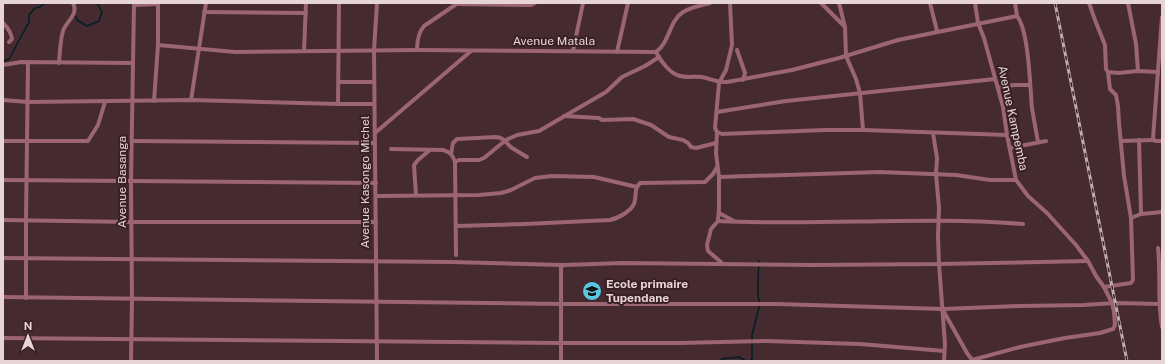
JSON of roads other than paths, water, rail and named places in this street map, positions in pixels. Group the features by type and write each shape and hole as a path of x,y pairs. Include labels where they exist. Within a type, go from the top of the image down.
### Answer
{"street":[{"path":"59,63 63,31 75,13 73,3"},
{"path":"191,100 206,3"},
{"path":"304,51 306,3"},
{"path":"338,104 339,3"},
{"name":"Avenue Kasongo Michel","path":"377,3 374,50 374,104 378,361"},
{"path":"417,50 420,30 458,4 531,5 536,3"},
{"path":"573,51 583,3"},
{"path":"617,52 628,3"},
{"path":"710,3 688,9 681,13 664,44 656,52 669,69 679,76 702,77 719,83 743,80 792,70 846,56 898,40 1017,16"},
{"path":"722,264 708,251 707,245 711,229 718,221 719,213 719,177 716,143 717,132 715,128 719,83 726,70 732,45 730,3"},
{"path":"821,3 845,27"},
{"path":"839,3 845,27 846,56 856,79 860,94 863,130"},
{"path":"930,3 937,31"},
{"name":"Avenue Kampemba","path":"973,360 1020,347 1100,333 1113,329 1115,325 1112,303 1088,261 1076,245 1047,213 1028,196 1016,180 998,88 984,38 978,23 975,3"},
{"path":"1015,3 1026,48 1038,142"},
{"path":"1090,3 1105,45 1106,69 1108,72 1110,89 1117,99 1120,141 1131,218 1132,282 1104,287"},
{"path":"1128,3 1136,44 1138,71"},
{"path":"134,4 158,4 158,45 154,101"},
{"name":"Avenue Basanga","path":"132,361 131,181 134,4"},
{"path":"204,12 306,13"},
{"path":"1153,140 1162,18"},
{"path":"3,23 10,31 12,39 9,42"},
{"name":"Avenue Matala","path":"158,45 236,52 417,50 656,52"},
{"path":"737,50 744,73 743,80"},
{"path":"375,133 471,51"},
{"path":"455,162 459,160 479,160 488,155 506,140 517,135 539,131 606,92 622,77 640,69 659,57"},
{"path":"3,65 21,62 133,63"},
{"path":"26,298 28,63"},
{"path":"1108,72 1158,72"},
{"path":"717,112 786,101 995,79"},
{"path":"338,82 374,82"},
{"path":"998,88 1014,85 1030,85"},
{"path":"3,100 28,102 191,100 374,104"},
{"path":"3,141 88,140 98,125 105,102"},
{"path":"563,116 599,118 602,120 619,118 633,119 651,125 669,137 683,140 691,147 696,148 716,143"},
{"path":"717,132 722,134 863,130 1007,135"},
{"path":"934,133 937,158 936,174 940,208 938,221 939,264 945,344 944,361"},
{"path":"450,154 453,142 457,139 496,137 506,140 514,149 527,157"},
{"path":"1139,140 1140,214"},
{"path":"132,141 375,143"},
{"path":"1010,148 1046,141"},
{"path":"1120,141 1162,141"},
{"path":"392,149 443,150 454,157 456,255"},
{"path":"416,195 414,165 430,150"},
{"path":"376,196 479,195 501,193 511,190 535,178 552,176 594,177 637,186 640,183 705,182 717,167"},
{"path":"719,177 850,172 936,174 956,175 990,180 1016,180"},
{"path":"3,180 376,182"},
{"path":"456,226 610,220 617,218 632,207 635,202 637,186"},
{"path":"1131,218 1140,214 1162,212"},
{"path":"719,213 738,222"},
{"path":"3,220 26,219 131,222 376,222"},
{"path":"718,221 788,223 981,220 1023,224"},
{"path":"1158,248 1162,328"},
{"path":"3,258 451,262 562,265 811,265 1088,261"},
{"path":"561,361 562,265"},
{"path":"3,297 562,304 771,304 943,310 1112,303 1160,304"},
{"path":"943,310 967,353 973,360"},
{"path":"3,338 561,343 766,341 860,344 944,350"}],"waterway":[{"path":"3,61 9,59 29,22 29,15 35,8 40,7 45,3"},
{"path":"74,14 77,20 87,26 99,21 102,12 97,3"},
{"path":"750,361 752,359 752,335 760,304 758,296 759,261"},
{"path":"720,361 722,359 739,357 746,361"}],"railway":[{"path":"1055,3 1127,361"}],"place":[{"name":"Ecole primaire Tupendane","path":"592,291"}]}
